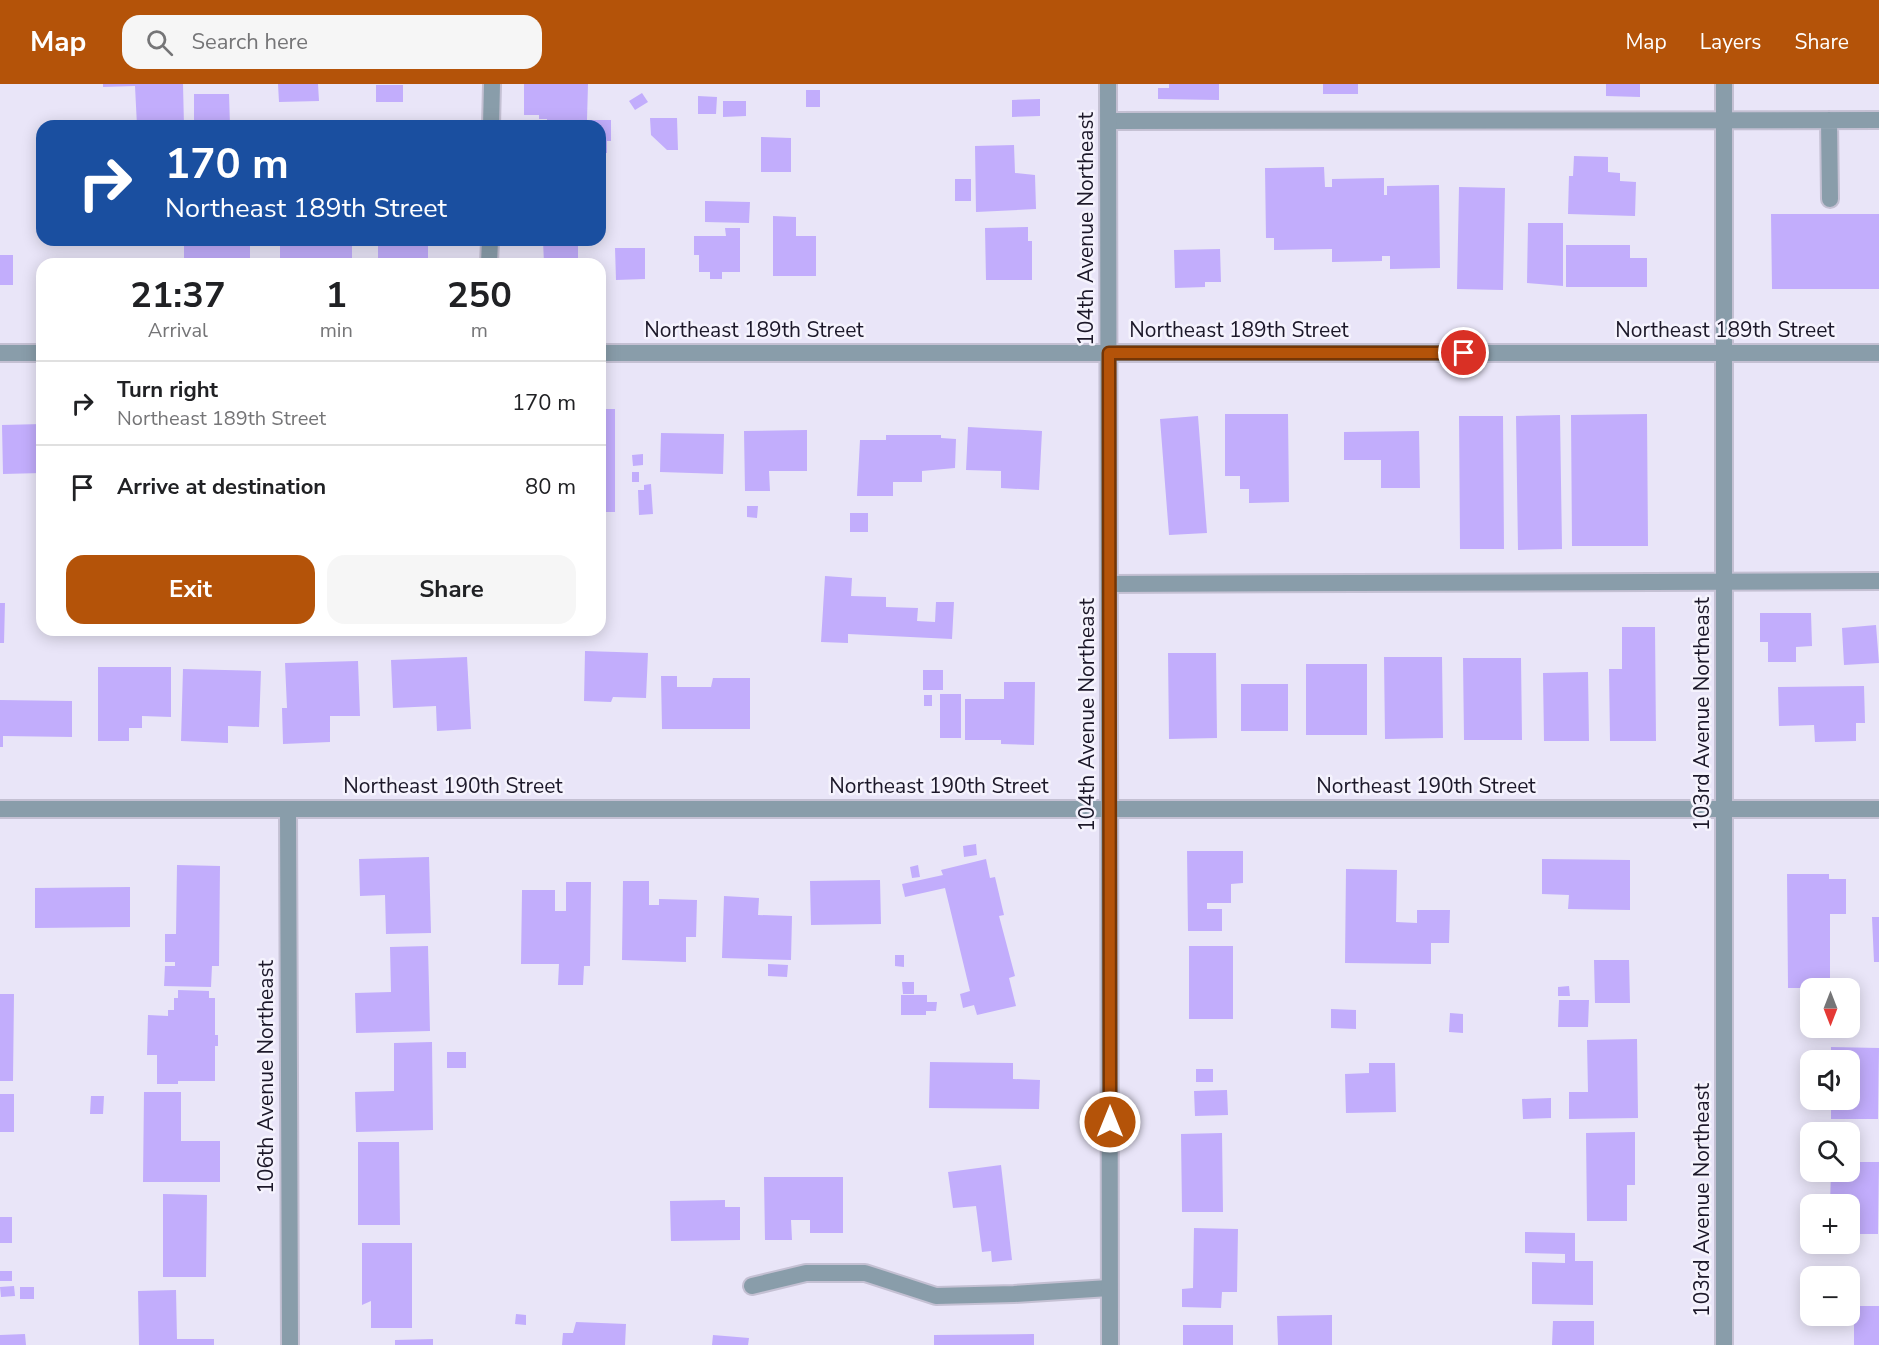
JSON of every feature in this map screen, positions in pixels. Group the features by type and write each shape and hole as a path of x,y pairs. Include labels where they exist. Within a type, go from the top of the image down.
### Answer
{"street":[{"path":"491,120 492,84"},
{"name":"104th Avenue Northeast","path":"1108,84 1110,1345"},
{"name":"103rd Avenue Northeast","path":"1724,84 1724,1345"},
{"path":"1828,120 1830,199"},
{"path":"1109,122 1879,120"},
{"path":"0,352 36,352"},
{"name":"Northeast 189th Street","path":"606,353 1879,352"},
{"path":"1109,584 1879,581"},
{"name":"Northeast 190th Street","path":"0,809 1879,809"},
{"name":"106th Avenue Northeast","path":"288,809 290,1345"},
{"path":"752,1286 806,1273 865,1273 936,1296 1110,1288"}],"building":[{"path":"103,84 183,84 184,120 137,120 135,86 103,87"},
{"path":"278,84 318,84 319,101 279,102"},
{"path":"524,84 588,84 587,120 547,120 539,119 539,115 524,115"},
{"path":"1169,84 1219,84 1219,100 1158,99 1158,88 1169,88"},
{"path":"1323,84 1358,84 1358,94 1323,94"},
{"path":"1606,84 1640,84 1640,97 1606,96"},
{"path":"376,85 403,85 403,102 376,102"},
{"path":"806,90 820,90 820,107 806,107"},
{"path":"642,93 648,102 635,110 629,101"},
{"path":"194,94 229,94 230,120 194,120"},
{"path":"698,96 717,97 716,114 698,114"},
{"path":"1040,99 1040,116 1012,117 1012,100"},
{"path":"723,101 746,101 746,116 723,117"},
{"path":"650,118 677,118 678,150 667,150 651,135"},
{"path":"606,120 611,120 611,141 607,141 607,153"},
{"path":"761,137 791,138 791,172 761,172"},
{"path":"1014,145 1015,173 1035,175 1036,209 976,212 975,146"},
{"path":"1574,156 1608,157 1608,172 1620,173 1620,181 1636,182 1635,216 1568,214 1569,176 1573,176"},
{"path":"1324,167 1325,187 1332,187 1332,179 1384,178 1384,195 1387,195 1387,186 1439,185 1440,268 1390,269 1390,256 1382,256 1382,261 1332,262 1332,249 1274,250 1274,238 1266,238 1265,168"},
{"path":"955,179 971,179 971,201 955,201"},
{"path":"1459,187 1505,188 1503,290 1457,289"},
{"path":"705,201 750,202 749,223 705,222"},
{"path":"1771,214 1879,214 1879,289 1772,289"},
{"path":"773,216 796,217 796,236 816,236 816,276 773,276"},
{"path":"1528,223 1563,223 1563,286 1527,283"},
{"path":"1028,227 1028,241 1032,241 1032,280 986,280 985,228"},
{"path":"725,228 740,228 740,272 722,272 722,279 710,279 710,272 699,272 699,255 694,255 694,236 726,236"},
{"path":"1566,245 1630,245 1630,258 1647,258 1647,287 1566,287"},
{"path":"184,246 250,246 250,258 184,258"},
{"path":"280,246 352,246 352,258 280,258"},
{"path":"378,246 428,246 428,258 378,258"},
{"path":"543,246 578,246 578,258 544,258"},
{"path":"615,248 645,248 645,279 616,280"},
{"path":"1220,249 1221,282 1205,282 1205,287 1175,288 1174,250"},
{"path":"0,255 13,255 13,285 0,285"},
{"path":"606,409 615,409 615,512 606,512"},
{"path":"1225,414 1288,414 1289,502 1249,503 1249,489 1240,489 1240,476 1225,476"},
{"path":"1647,414 1648,546 1572,546 1571,415"},
{"path":"1560,415 1562,549 1518,550 1516,416"},
{"path":"1198,416 1207,533 1169,535 1160,419"},
{"path":"1459,416 1503,416 1504,549 1460,549"},
{"path":"36,424 36,473 3,474 2,425"},
{"path":"968,427 1042,431 1039,490 1001,488 1001,471 966,470"},
{"path":"807,430 807,471 769,471 770,491 745,491 744,431"},
{"path":"1419,431 1420,488 1381,488 1381,460 1344,460 1344,432"},
{"path":"661,433 724,434 723,474 660,472"},
{"path":"886,435 941,435 941,438 956,439 955,468 922,471 922,482 893,482 893,496 857,496 860,440 886,440"},
{"path":"643,454 643,465 633,466 632,455"},
{"path":"632,472 639,472 639,482 632,482"},
{"path":"651,484 653,514 639,515 638,490 644,490 644,485"},
{"path":"747,506 758,506 757,518 747,517"},
{"path":"850,513 868,513 868,532 850,532"},
{"path":"825,576 852,578 851,596 886,597 886,607 918,608 917,621 935,622 936,602 954,602 952,639 848,634 848,643 821,642"},
{"path":"0,603 5,603 4,643 0,643"},
{"path":"1760,613 1811,613 1812,646 1796,647 1796,662 1768,662 1768,642 1760,642"},
{"path":"1876,625 1879,663 1844,665 1842,628"},
{"path":"1622,627 1655,627 1656,741 1610,741 1609,669 1622,669"},
{"path":"585,651 648,653 646,698 613,697 611,702 584,701"},
{"path":"1168,653 1216,653 1217,738 1169,739"},
{"path":"467,657 471,729 437,731 436,706 393,708 391,660"},
{"path":"1384,657 1442,657 1443,738 1385,739"},
{"path":"1463,658 1521,658 1522,740 1464,740"},
{"path":"358,661 360,716 330,716 330,742 283,744 282,708 287,708 285,663"},
{"path":"1306,664 1367,664 1367,735 1306,735"},
{"path":"98,667 171,667 171,717 142,716 142,728 129,728 129,741 98,741"},
{"path":"183,669 261,671 259,727 228,726 228,743 181,741"},
{"path":"923,670 943,670 943,690 923,690"},
{"path":"1588,672 1589,741 1544,741 1543,673"},
{"path":"661,676 677,676 677,687 711,687 713,678 750,678 750,729 662,729"},
{"path":"1004,682 1035,682 1034,745 1001,744 1001,740 965,740 965,699 1004,699"},
{"path":"1241,684 1288,684 1288,731 1241,731"},
{"path":"1864,686 1865,723 1856,723 1856,741 1815,742 1814,725 1779,726 1778,687"},
{"path":"940,694 961,694 961,738 940,738"},
{"path":"924,695 932,695 932,706 924,706"},
{"path":"0,700 72,701 72,737 3,736 3,747 0,747"},
{"path":"976,844 977,855 964,857 963,846"},
{"path":"1187,851 1243,851 1243,883 1231,884 1231,903 1207,903 1207,909 1222,909 1222,931 1188,931"},
{"path":"429,857 431,933 386,934 385,895 360,896 359,859"},
{"path":"986,859 990,878 995,877 1004,915 999,916 1015,976 1009,978 1016,1006 977,1015 974,1005 963,1008 960,994 970,991 945,888 905,897 902,884 943,875 941,870"},
{"path":"1542,859 1630,860 1630,910 1568,909 1569,895 1542,894"},
{"path":"177,865 220,866 219,966 212,966 211,987 164,986 165,966 175,966 175,962 165,962 165,934 176,934"},
{"path":"918,865 920,877 912,878 910,867"},
{"path":"1346,869 1397,870 1396,922 1417,923 1417,910 1450,910 1449,943 1431,943 1431,964 1345,963"},
{"path":"1787,874 1829,874 1829,879 1846,879 1846,914 1830,914 1830,978 1800,978 1800,988 1788,988"},
{"path":"880,880 881,924 811,925 810,881"},
{"path":"623,881 649,881 649,905 659,905 659,899 697,900 696,937 686,937 686,962 622,960"},
{"path":"566,882 591,882 590,966 584,966 583,985 558,985 559,964 521,964 522,890 555,890 555,911 566,911"},
{"path":"130,887 130,927 35,928 35,888"},
{"path":"724,896 759,898 758,915 792,916 791,960 722,958"},
{"path":"1872,917 1879,917 1879,962 1874,962"},
{"path":"428,946 430,1031 356,1033 355,993 391,992 390,947"},
{"path":"1189,946 1233,946 1233,1019 1189,1019"},
{"path":"895,955 904,955 904,967 895,966"},
{"path":"1594,960 1629,960 1630,1003 1595,1003"},
{"path":"768,964 788,965 787,977 768,976"},
{"path":"902,982 914,982 914,994 903,994"},
{"path":"1569,986 1570,996 1558,996 1558,987"},
{"path":"178,990 209,991 209,998 215,998 215,1035 218,1035 218,1046 215,1046 215,1081 178,1081 178,1084 157,1084 157,1055 147,1055 148,1015 168,1016 168,1010 174,1010 174,998 178,998"},
{"path":"0,994 14,994 13,1081 0,1081"},
{"path":"901,995 927,995 927,1002 937,1002 936,1011 926,1011 926,1015 901,1015"},
{"path":"1559,1000 1589,1000 1588,1027 1558,1027"},
{"path":"1331,1009 1356,1010 1356,1029 1331,1028"},
{"path":"1450,1013 1463,1014 1463,1033 1449,1032"},
{"path":"1637,1039 1638,1118 1569,1119 1569,1092 1588,1092 1587,1040"},
{"path":"432,1042 433,1130 356,1132 355,1092 394,1091 394,1043"},
{"path":"1831,1047 1879,1048 1878,1119 1831,1119 1831,1110 1860,1110 1860,1050 1831,1050"},
{"path":"447,1052 466,1052 466,1068 447,1068"},
{"path":"930,1062 1013,1063 1013,1079 1040,1080 1039,1109 929,1108"},
{"path":"1369,1063 1395,1063 1396,1112 1346,1113 1345,1074 1369,1073"},
{"path":"1196,1069 1213,1069 1213,1082 1196,1082"},
{"path":"1227,1090 1228,1115 1195,1116 1194,1091"},
{"path":"144,1092 181,1092 181,1141 220,1141 220,1182 143,1182"},
{"path":"0,1094 14,1094 14,1132 0,1132"},
{"path":"91,1096 104,1096 103,1114 90,1114"},
{"path":"1551,1098 1551,1118 1523,1119 1522,1099"},
{"path":"1635,1132 1635,1185 1627,1185 1627,1221 1587,1221 1586,1133"},
{"path":"1222,1133 1223,1212 1182,1212 1181,1134"},
{"path":"358,1142 399,1142 400,1225 358,1225"},
{"path":"1860,1162 1879,1162 1878,1234 1860,1234 1860,1194 1830,1194 1831,1182 1860,1182"},
{"path":"1001,1165 1012,1260 992,1262 991,1251 982,1252 976,1206 953,1208 948,1172"},
{"path":"764,1177 843,1177 843,1233 810,1233 810,1220 791,1220 792,1240 765,1240"},
{"path":"163,1194 207,1195 206,1277 163,1277"},
{"path":"725,1200 725,1207 740,1207 740,1240 671,1241 670,1201"},
{"path":"0,1217 12,1217 12,1243 0,1243"},
{"path":"1194,1228 1238,1229 1237,1292 1222,1292 1221,1308 1182,1307 1182,1289 1193,1288"},
{"path":"1525,1232 1575,1233 1575,1261 1593,1261 1593,1305 1532,1304 1532,1262 1565,1263 1565,1254 1525,1253"},
{"path":"362,1243 412,1243 412,1328 371,1328 371,1301 362,1305"},
{"path":"0,1271 12,1271 12,1281 0,1281"},
{"path":"14,1286 15,1296 1,1297 0,1287"},
{"path":"20,1287 34,1287 34,1299 20,1299"},
{"path":"176,1290 177,1339 214,1339 214,1345 139,1345 138,1291"},
{"path":"1860,1306 1879,1306 1879,1345 1854,1345 1854,1326 1860,1326"},
{"path":"516,1314 526,1315 526,1325 515,1324"},
{"path":"1332,1315 1332,1345 1278,1345 1277,1316"},
{"path":"1553,1321 1594,1321 1594,1345 1552,1345"},
{"path":"576,1322 626,1324 625,1345 562,1345 563,1333 573,1333"},
{"path":"1183,1325 1233,1325 1233,1345 1183,1345"},
{"path":"25,1334 26,1345 0,1345 0,1335"},
{"path":"1034,1334 1034,1345 934,1345 934,1335"},
{"path":"713,1335 749,1338 748,1345 712,1345"},
{"path":"433,1339 433,1345 395,1345 395,1340"}],"route":[{"path":"1110,1122 1109,353 1464,353"}]}
